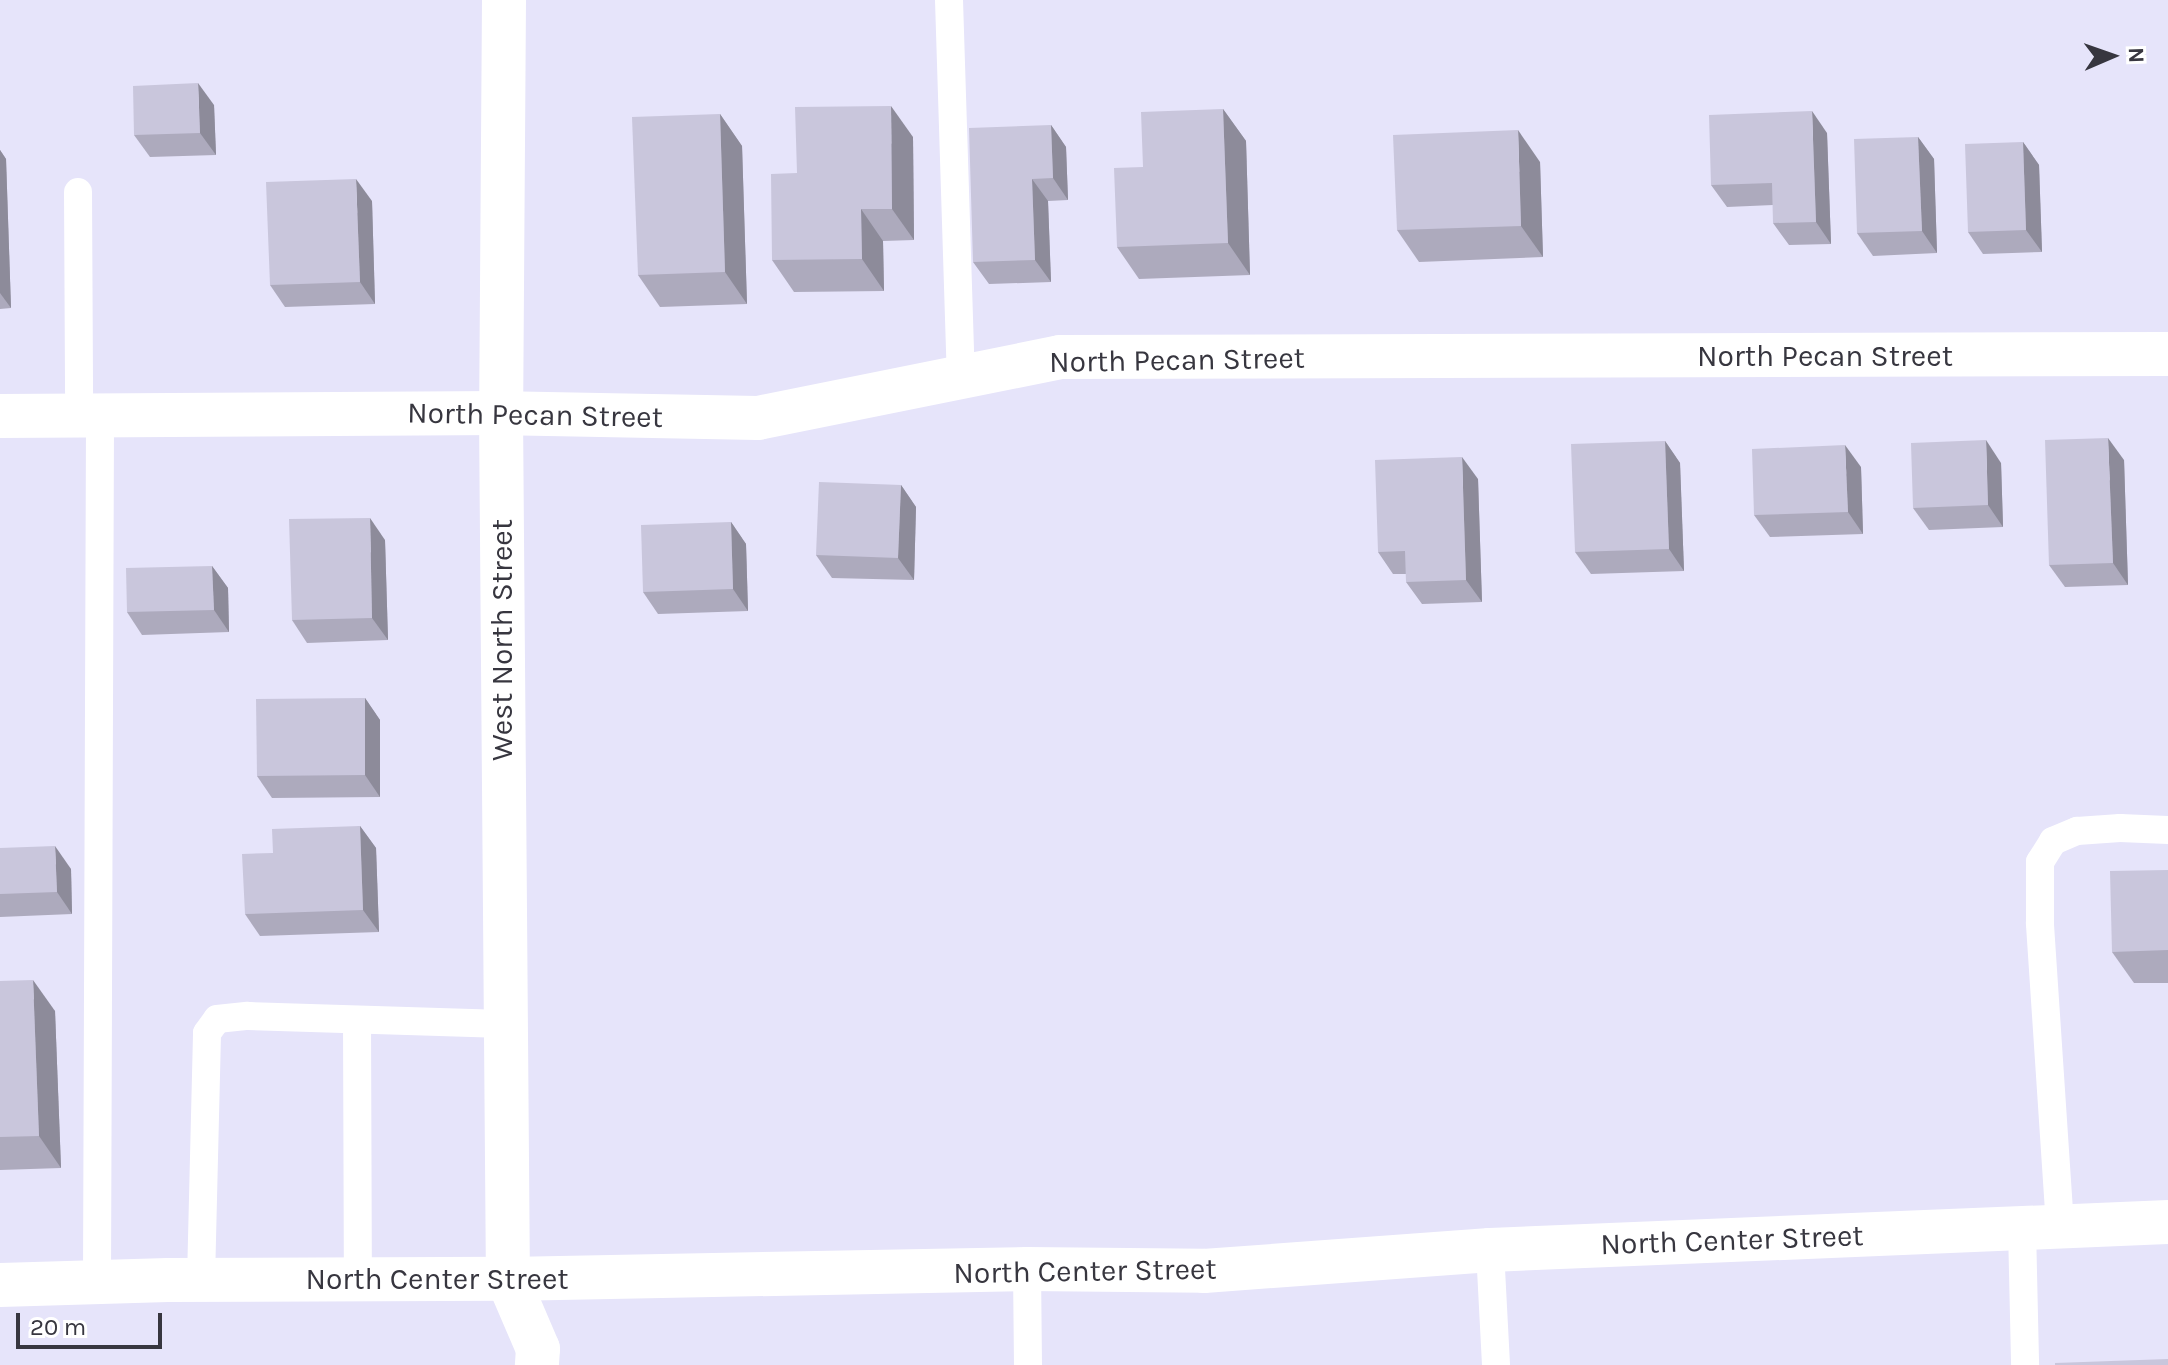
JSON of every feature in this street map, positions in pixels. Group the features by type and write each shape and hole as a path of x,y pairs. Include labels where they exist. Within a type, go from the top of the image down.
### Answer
{"street":[{"name":"West North Street","path":"504,0 501,413 508,1279"},
{"name":"North Pecan Street","path":"0,416 501,413 758,418 1060,357 2168,354"},
{"name":"North Center Street","path":"0,1285 1027,1269 1204,1271 1490,1250 2168,1222"},
{"path":"508,1279 538,1349 537,1365"}],"lane":[{"path":"949,0 961,379"},
{"path":"78,192 90,416 97,1282"},
{"path":"2025,1365 2041,1227 2040,862 2053,841 2077,831 2120,828 2168,830"},
{"path":"201,1280 207,1033 217,1019 504,1024"},
{"path":"357,1020 358,1280"},
{"path":"1490,1250 1496,1365"},
{"path":"1027,1269 1028,1365"}],"building":[{"path":"198,83 200,133 134,135 133,86"},
{"path":"891,106 892,209 861,209 862,259 772,260 771,174 797,173 795,107"},
{"path":"1223,109 1228,243 1117,247 1114,168 1143,167 1141,112"},
{"path":"1812,111 1816,222 1773,223 1772,183 1711,185 1709,115"},
{"path":"720,114 725,272 638,275 632,117"},
{"path":"1051,125 1053,178 1032,179 1035,260 973,262 969,128"},
{"path":"1518,130 1521,226 1397,230 1393,135"},
{"path":"1918,137 1922,231 1857,233 1854,139"},
{"path":"2023,142 2026,230 1968,232 1965,144"},
{"path":"356,179 360,282 270,285 266,182"},
{"path":"2108,438 2113,563 2049,565 2045,440"},
{"path":"1986,440 1988,505 1913,508 1911,443"},
{"path":"1665,441 1669,549 1575,552 1571,444"},
{"path":"1845,445 1848,512 1754,515 1752,449"},
{"path":"1462,457 1466,580 1406,582 1405,551 1378,552 1375,460"},
{"path":"819,482 901,485 898,558 816,555"},
{"path":"370,518 372,618 292,620 289,519"},
{"path":"731,522 733,589 643,592 641,525"},
{"path":"212,566 214,610 127,612 126,568"},
{"path":"365,698 365,775 257,776 256,699"},
{"path":"360,826 363,910 245,914 242,854 273,853 272,829"},
{"path":"55,846 57,892 0,894 0,848"},
{"path":"2168,870 2168,950 2112,952 2110,871"},
{"path":"33,980 39,1136 0,1137 0,981"},
{"path":"2168,1359 2168,1365 2055,1365 2055,1363"}]}
